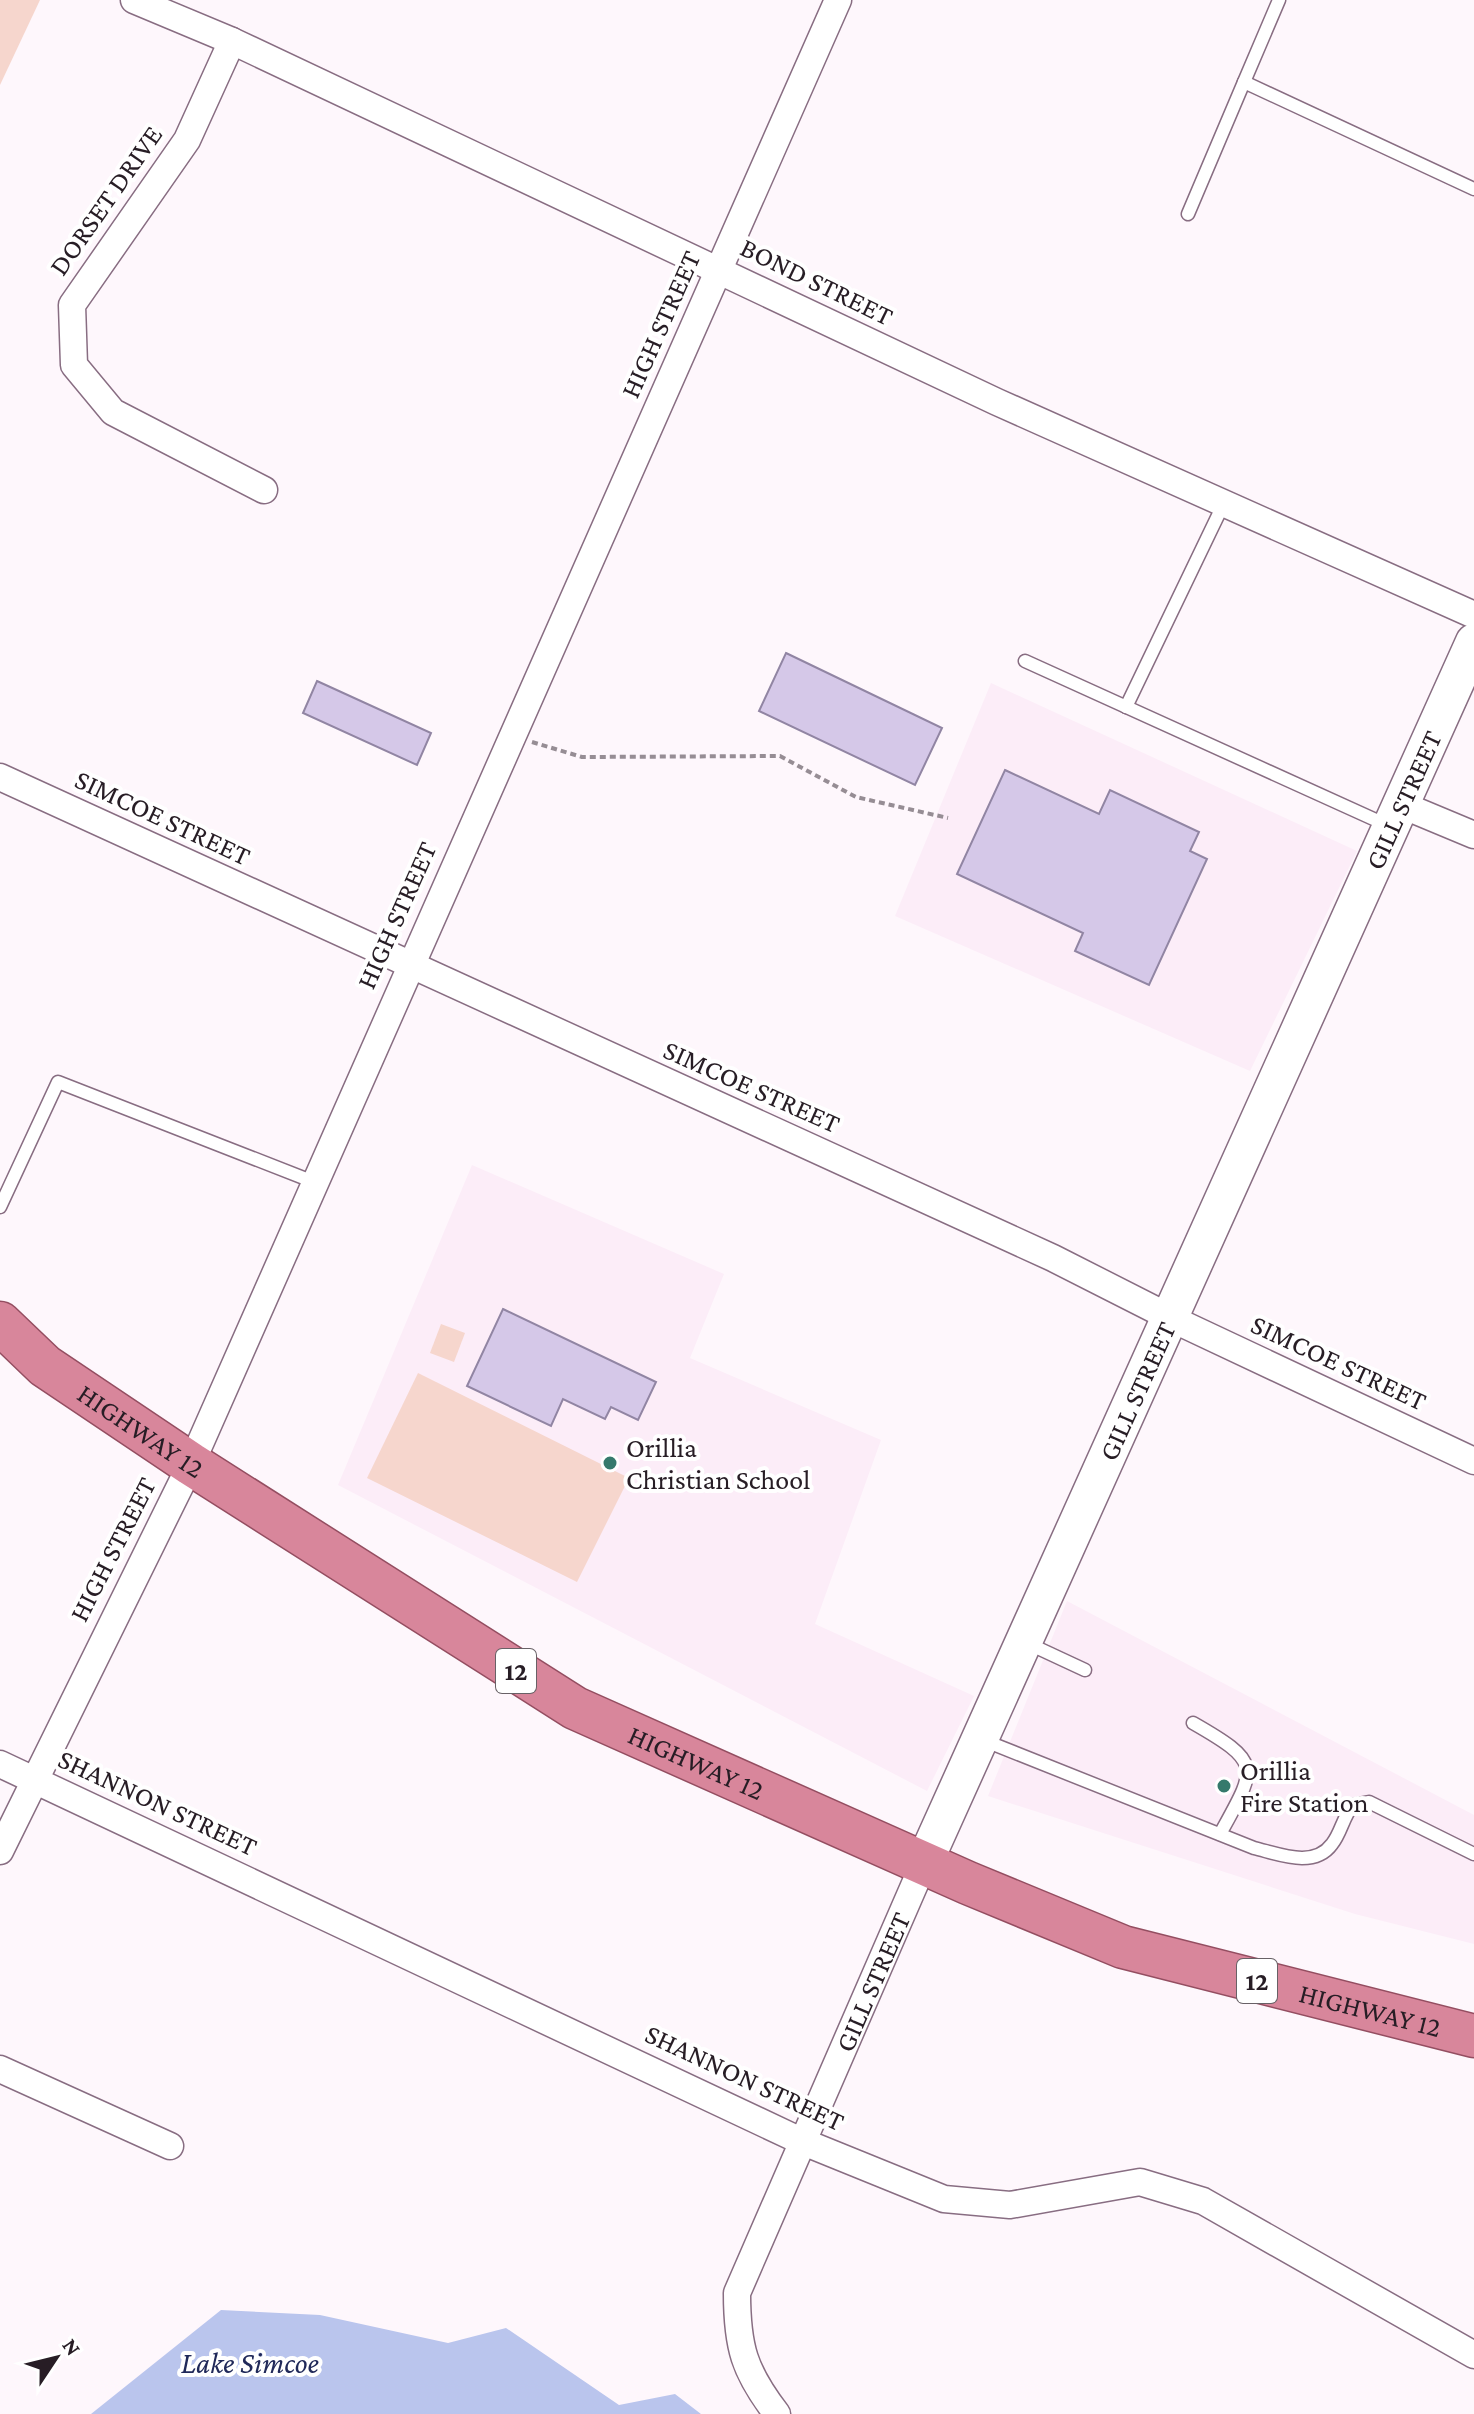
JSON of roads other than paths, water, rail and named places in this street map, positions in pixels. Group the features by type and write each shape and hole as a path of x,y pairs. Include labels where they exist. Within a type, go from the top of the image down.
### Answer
{"highway":[{"name":"HIGHWAY 12","path":"0,1323 45,1366 191,1464 575,1708 924,1863 1123,1947 1474,2036"}],"main road":[{"name":"GILL STREET","path":"924,1863 1474,642"}],"street":[{"name":"BOND STREET","path":"134,0 232,41 997,402 1474,615"},
{"name":"HIGH STREET","path":"0,1851 33,1778 191,1464 408,966 838,0"},
{"name":"DORSET DRIVE","path":"232,41 187,140 72,305 74,365 113,412 264,490"},
{"name":"SIMCOE STREET","path":"0,777 1053,1258 1170,1318 1474,1461"},
{"path":"1397,816 1474,835"},
{"name":"SHANNON STREET","path":"0,1764 801,2141 944,2199 1010,2205 1140,2182 1203,2201 1474,2355"},
{"name":"GILL STREET","path":"777,2414 752,2381 741,2353 737,2293 924,1863"},
{"path":"0,2069 170,2146"}],"lane":[{"path":"1188,214 1279,0"},
{"path":"1244,82 1474,189"},
{"path":"1126,707 1224,503"},
{"path":"1025,661 1126,707 1397,816"},
{"path":"0,1207 3,1192 58,1082 314,1182"},
{"path":"1024,1641 1085,1670"},
{"path":"1193,1723 1235,1747 1246,1764 1249,1783 1220,1834"},
{"path":"980,1739 1254,1848 1301,1859 1322,1855 1334,1843 1343,1817 1353,1805 1369,1802 1474,1854"}],"water":[{"name":"Lake Simcoe","path":"221,2310 320,2315 448,2343 506,2328 619,2405 675,2394 701,2414 91,2414"}],"place":[{"name":"Orillia Christian School","path":"610,1463"},
{"name":"Orillia Fire Station","path":"1224,1786"}]}
